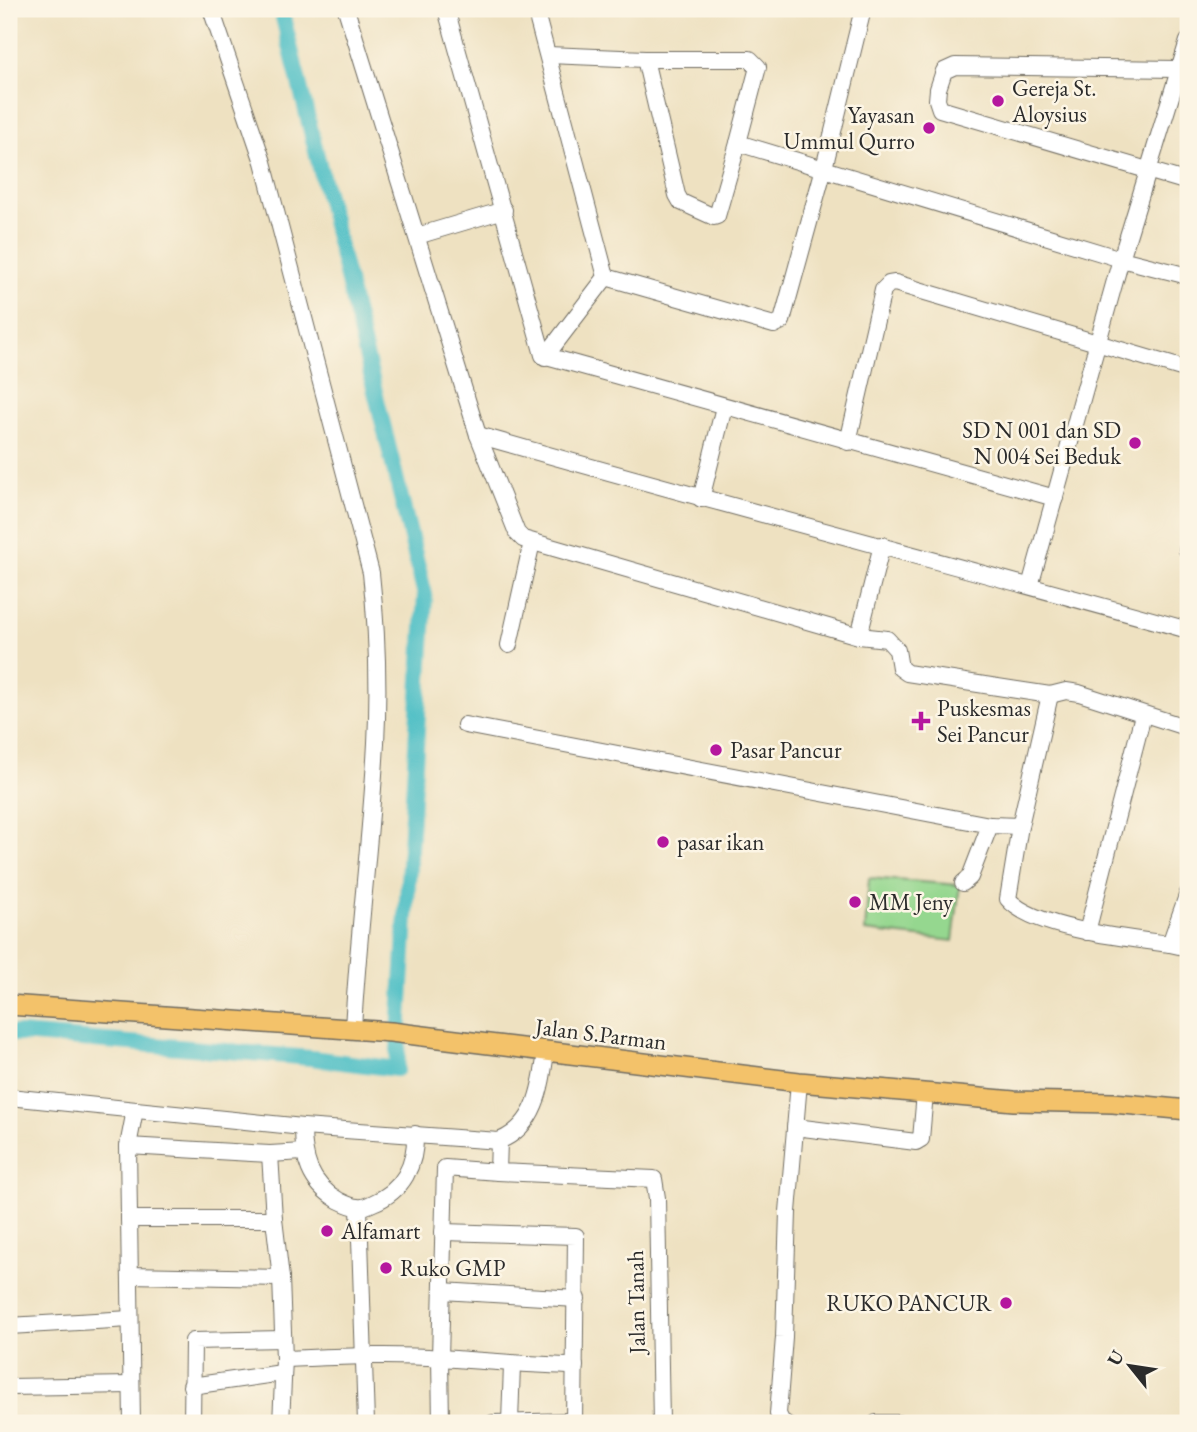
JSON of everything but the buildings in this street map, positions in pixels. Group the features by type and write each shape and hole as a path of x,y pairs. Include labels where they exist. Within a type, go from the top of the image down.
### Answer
{"main road":[{"name":"Jalan S.Parman","path":"9,1004 391,1032 799,1082 1014,1101 1113,1103 1188,1110"}],"street":[{"path":"211,9 264,162 371,573 375,617 376,742 356,960 353,1029"},
{"path":"346,9 478,435 517,533 533,542 859,636 887,639 897,650 900,668 907,673 1050,695 1066,691 1079,693 1188,728"},
{"path":"446,9 545,357 1055,498"},
{"path":"535,9 606,277"},
{"path":"606,277 778,325 782,321 863,9"},
{"path":"1030,586 1121,259 1148,170 1183,73 1188,41"},
{"path":"548,55 750,59 757,65 717,216 681,202 677,195 645,59"},
{"path":"1183,73 955,66 944,71 937,100 940,109 1188,182"},
{"path":"738,143 1121,259 1188,276"},
{"path":"416,236 504,210"},
{"path":"545,357 606,277"},
{"path":"848,442 883,290 889,284 895,283 1188,370"},
{"path":"701,499 724,407"},
{"path":"478,435 701,499 882,545 1188,630"},
{"path":"509,645 533,542"},
{"path":"859,636 882,545"},
{"path":"1050,695 1020,826 1008,898 1023,911 1087,932 1188,948"},
{"path":"1087,932 1143,715"},
{"path":"465,725 990,825 1020,826"},
{"path":"963,883 970,877 990,825"},
{"path":"1170,944 1188,893"},
{"path":"9,1097 303,1127 499,1142 520,1129 528,1120 542,1081 546,1052"},
{"path":"785,1423 778,1414 784,1337 788,1212 799,1082"},
{"path":"795,1127 916,1142 921,1139 925,1093"},
{"path":"132,1423 128,1146 135,1110"},
{"path":"303,1127 303,1152 311,1174 321,1187 345,1204 359,1208 394,1191 404,1178 415,1155 415,1135"},
{"path":"441,1423 444,1168 498,1171 499,1142"},
{"path":"128,1146 270,1154 303,1152"},
{"path":"270,1154 284,1339 281,1423"},
{"name":"Jalan Tanah","path":"498,1171 654,1179 657,1198 661,1423"},
{"path":"359,1208 366,1423"},
{"path":"129,1219 274,1219"},
{"path":"443,1232 576,1236 574,1422 493,1423"},
{"path":"130,1275 281,1278"},
{"path":"442,1291 577,1299"},
{"path":"9,1326 130,1319"},
{"path":"192,1423 193,1341 284,1339"},
{"path":"191,1387 284,1366 365,1356 575,1366"},
{"path":"510,1422 512,1365"},
{"path":"9,1387 131,1385"},
{"path":"876,1423 898,1423"}],"green space":[{"path":"869,878 960,885 953,941 865,931"}],"waterway":[{"path":"9,1033 311,1058 397,1069 425,595 281,9"}],"place":[{"name":"Gereja St. Aloysius","path":"998,101"},
{"name":"Yayasan Ummul Qurro","path":"929,128"},
{"name":"SD N 001 dan SD N 004 Sei Beduk","path":"1135,443"},
{"name":"Puskesmas Sei Pancur","path":"921,721"},
{"name":"Pasar Pancur","path":"716,750"},
{"name":"pasar ikan","path":"663,842"},
{"name":"MM Jeny","path":"855,902"},
{"name":"Alfamart","path":"327,1231"},
{"name":"Ruko GMP","path":"386,1268"},
{"name":"RUKO PANCUR","path":"1006,1303"}]}
